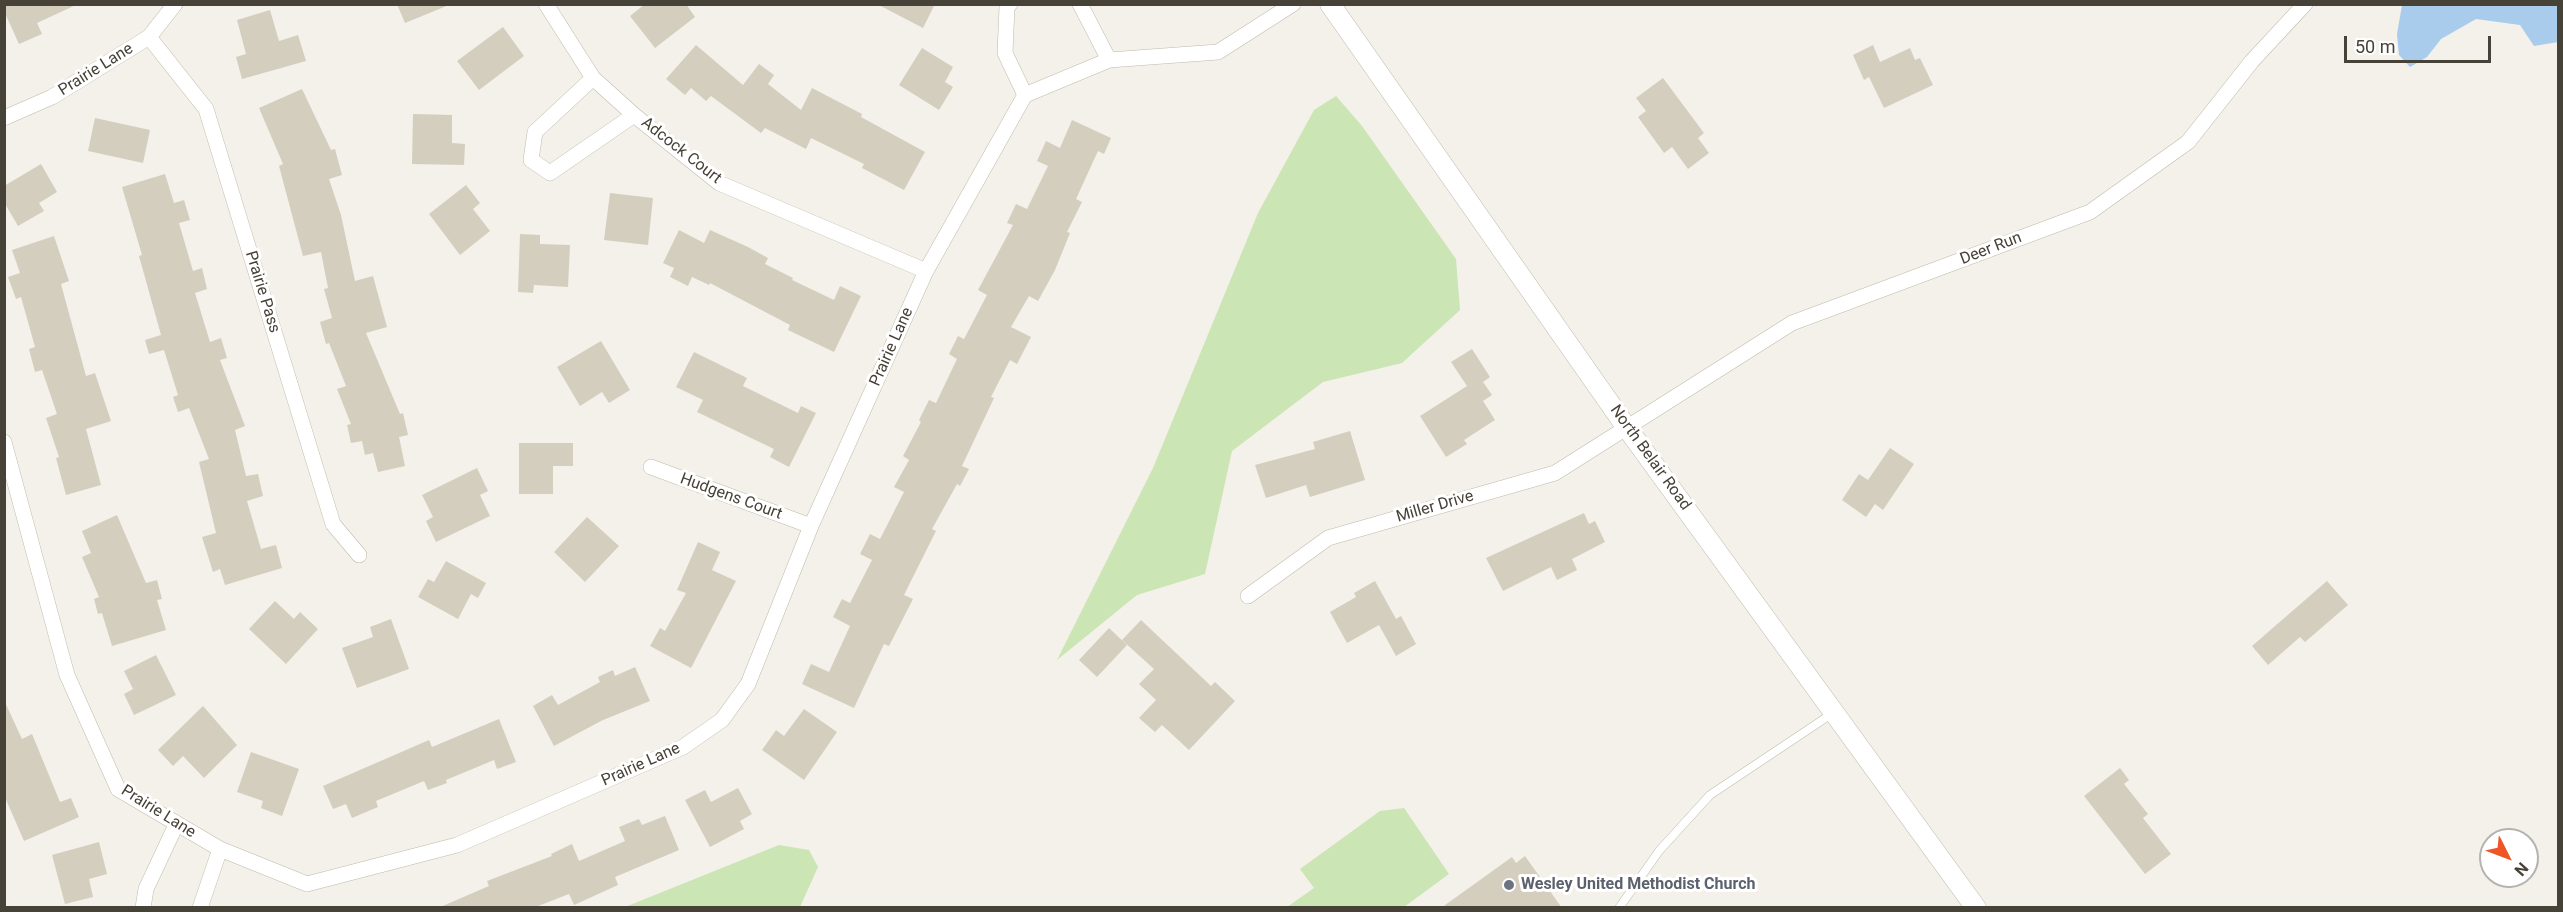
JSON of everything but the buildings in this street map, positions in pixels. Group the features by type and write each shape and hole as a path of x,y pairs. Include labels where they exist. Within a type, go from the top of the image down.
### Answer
{"street":[{"name":"Prairie Lane","path":"4,118 52,97 149,37 175,4"},
{"name":"Adcock Court","path":"546,4 593,78 634,115 719,183 926,271"},
{"path":"1010,4 1006,7 1005,53 1025,95 1109,60 1218,52 1293,4"},
{"path":"1080,4 1109,60"},
{"name":"North Belair Road","path":"1330,4 1627,428 1976,908"},
{"name":"Deer Run","path":"1627,428 1792,323 2090,212 2188,142 2252,61 2305,4"},
{"name":"Prairie Pass","path":"149,37 206,109 333,524 359,555"},
{"path":"593,78 535,132 531,160 550,173 634,115"},
{"name":"Prairie Lane","path":"4,442 67,675 118,789 220,849 308,884 457,845 682,747 722,720 748,684 811,526 926,271 1025,95"},
{"name":"Miller Drive","path":"1248,596 1328,538 1555,473 1627,428"},
{"name":"Hudgens Court","path":"651,467 811,526"},
{"path":"143,908 146,889 176,825"},
{"path":"200,908 220,849"}],"lane":[{"path":"1619,908 1659,851 1710,795 1834,712"}],"green space":[{"path":"1336,96 1362,126 1456,259 1460,310 1402,363 1323,382 1232,451 1205,574 1137,595 1057,660 1153,468 1258,213 1314,110"},
{"path":"1404,808 1449,874 1404,907 1287,907 1314,888 1300,869 1380,811"},
{"path":"779,845 809,850 818,867 800,907 625,907"}],"water":[{"path":"2402,5 2558,5 2558,42 2534,46 2520,25 2476,19 2441,39 2427,57 2410,67 2399,55 2397,34"}],"place":[{"name":"Wesley United Methodist Church","path":"1509,885"}]}
